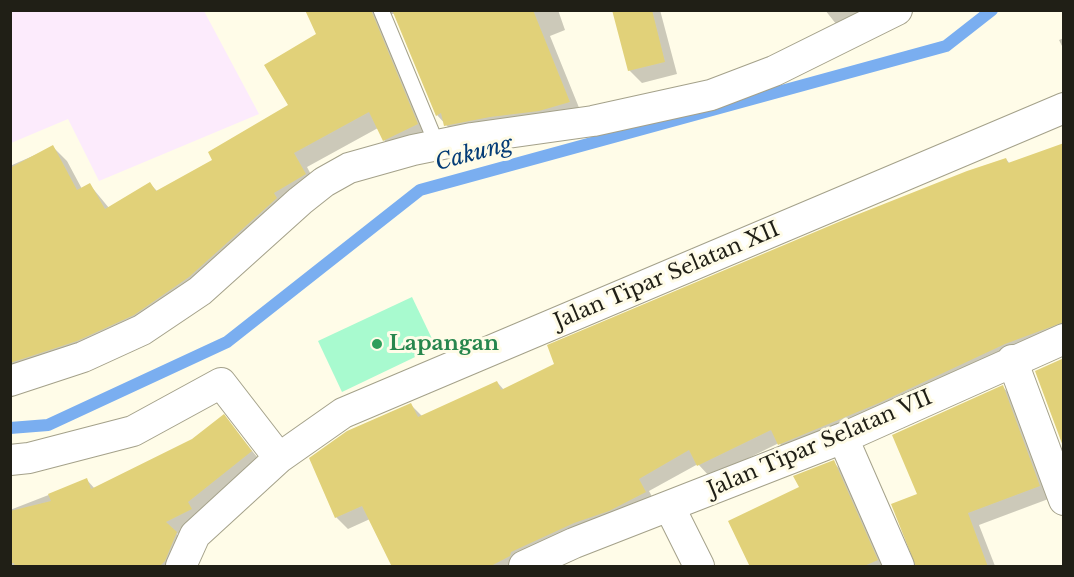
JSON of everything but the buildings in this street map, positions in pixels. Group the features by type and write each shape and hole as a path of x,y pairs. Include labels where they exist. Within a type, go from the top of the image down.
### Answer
{"street":[{"path":"10,381 39,374 83,357 142,330 200,291 300,201 324,182 349,168 472,138 593,121 711,94 774,71 897,10"},
{"name":"Jalan Tipar Selatan XII","path":"181,567 195,535 279,458 343,413 1064,108"},
{"name":"Jalan Tipar Selatan VII","path":"524,567 574,543 670,508 843,438 1012,360 1064,339"},
{"path":"1012,360 1064,500"},
{"path":"10,460 29,458 133,431 221,383 279,458"},
{"path":"843,438 899,567"},
{"path":"670,508 699,567"}],"lane":[{"path":"381,10 437,146"}],"shaded area":[{"path":"11,10 204,11 259,114 99,181 68,119 11,143"}],"green space":[{"name":"Lapangan","path":"412,297 436,347 342,392 318,341"}],"waterway":[{"name":"Cakung","path":"10,428 48,425 227,342 420,190 946,46 992,10"}],"place":[{"name":"Lapangan","path":"377,344"}]}
